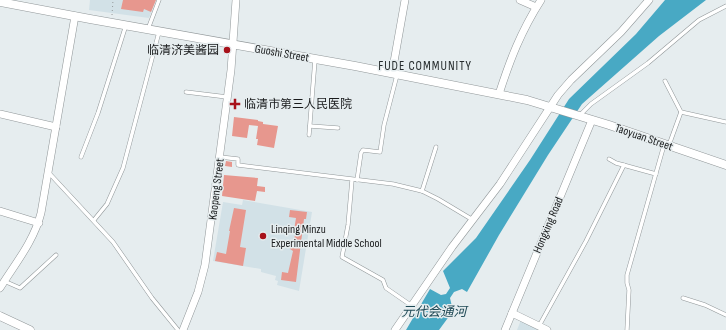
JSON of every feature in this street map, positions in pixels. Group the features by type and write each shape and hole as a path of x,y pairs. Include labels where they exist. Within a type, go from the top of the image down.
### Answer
{"street":[{"name":"Kaopeng Street","path":"183,330 198,292 206,265 228,97 236,0"},
{"path":"395,74 405,0"},
{"path":"520,0 536,7"},
{"path":"499,94 512,56 526,23 541,0"},
{"path":"395,330 452,247 500,184 558,95 571,80 621,32 649,0"},
{"name":"Guoshi Street","path":"0,2 395,74 527,100 562,110"},
{"path":"0,288 33,237 39,223 75,16"},
{"name":"Taoyuan Street","path":"562,110 726,165"},
{"path":"0,114 56,127"},
{"name":"Hongxing Road","path":"505,330 592,120"},
{"path":"0,211 39,223"},
{"path":"512,313 547,330"},
{"path":"0,316 30,330"}],"lane":[{"path":"148,29 159,0"},
{"path":"579,116 592,104 648,63 699,20 726,6"},
{"path":"81,157 100,106 126,26"},
{"path":"94,220 107,204 123,168 160,31"},
{"path":"309,135 315,59"},
{"path":"357,180 362,150 380,152 395,74"},
{"path":"665,81 682,112 726,122"},
{"path":"186,92 228,97"},
{"path":"627,330 629,290 626,283 627,275 656,174 666,145 682,112"},
{"path":"310,126 338,128"},
{"path":"422,191 436,147"},
{"path":"220,157 238,159 238,165 393,184 422,191 473,220"},
{"path":"609,159 616,163 656,174"},
{"path":"539,326 586,241 624,165"},
{"path":"48,173 87,216 94,220 113,242 152,298 178,330"},
{"path":"352,180 348,226 342,257 383,280 386,288 412,306"},
{"path":"4,282 20,288 56,255"},
{"path":"683,298 726,314"}],"path":[{"path":"111,23 114,0"}],"shaded area":[{"path":"90,0 156,0 149,18 89,10"},
{"name":"Linqing Minzu Experimental Middle School","path":"243,200 312,212 299,291 277,285 278,281 275,280 276,276 261,272 261,269 213,261 223,202 242,205"},
{"path":"521,320 542,330 517,330"}],"water":[{"name":"元代会通河","path":"665,0 706,0 659,36 582,104 548,155 499,235 467,292 462,289 454,292 450,298 453,311 439,330 406,330 430,289 441,295 446,294 450,288 443,271 476,238 530,160 569,99 636,34"}],"building":[{"path":"123,0 156,0 151,12 144,9 143,12 121,9"},
{"path":"234,117 258,120 263,122 263,124 278,126 274,148 257,145 258,139 256,139 258,126 249,125 247,138 232,136"},
{"path":"226,161 232,162 232,167 225,166"},
{"path":"224,175 258,178 257,186 265,187 265,192 257,191 255,201 222,196"},
{"path":"234,208 246,210 240,247 246,248 243,266 215,261 217,252 226,254"},
{"path":"290,210 307,212 306,219 304,219 296,282 281,280 282,272 288,273 293,251 290,249 296,230 294,230 296,218 289,217"}],"place":[{"name":"临清济美酱园","path":"227,50"},
{"name":"临清市第三人民医院","path":"235,104"},
{"name":"Linqing Minzu Experimental Middle School","path":"263,236"}],"district":[{"name":"FUDE COMMUNITY","path":"425,65"}]}
